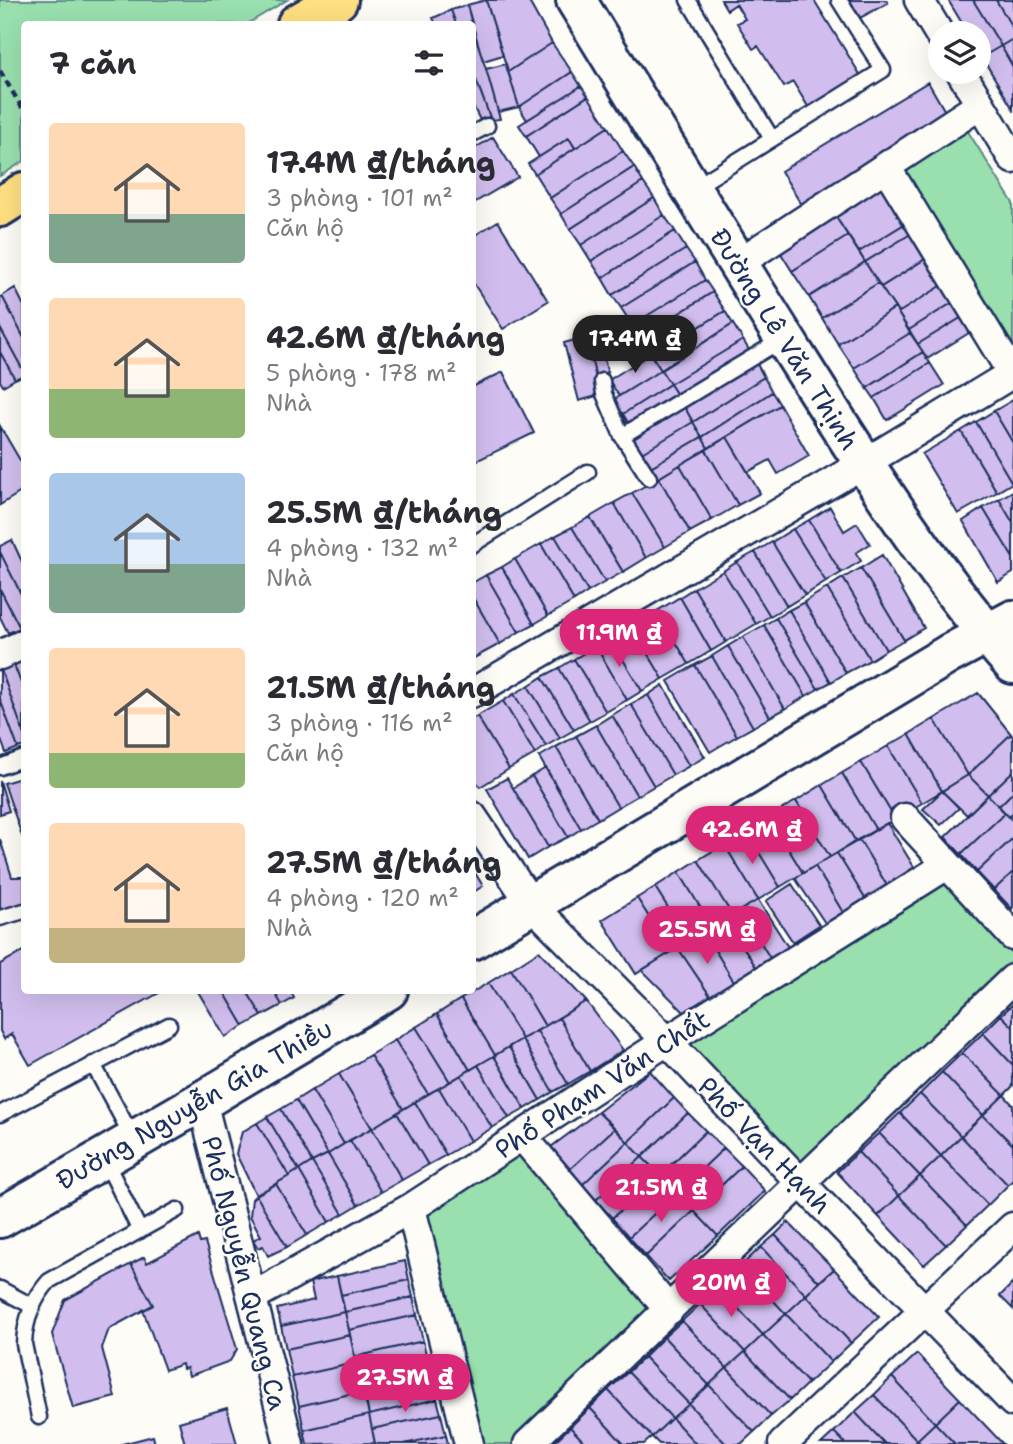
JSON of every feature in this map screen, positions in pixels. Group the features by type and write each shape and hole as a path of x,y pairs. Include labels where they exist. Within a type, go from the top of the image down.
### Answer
{"main road":[{"path":"302,21 338,0"},
{"path":"0,207 21,194"}],"street":[{"name":"Đường Lê Văn Thịnh","path":"576,0 691,190 863,464 958,599 1000,628 1013,664"},
{"path":"919,0 931,21"},
{"path":"968,84 1010,148"},
{"path":"737,264 980,104"},
{"path":"476,691 1013,373 886,167"},
{"path":"476,938 949,654 1000,628"},
{"path":"0,654 21,645"},
{"path":"905,818 1013,936"},
{"name":"Phố Vạn Hạnh","path":"476,822 532,905 667,1041 1013,1402"},
{"name":"Phố Phạm Văn Chất","path":"252,1297 411,1208 667,1041 947,865"},
{"path":"528,1444 1013,978"},
{"name":"Đường Nguyễn Gia Thiều","path":"0,1218 381,994"},
{"name":"Phố Nguyễn Quang Ca","path":"202,1101 289,1444"},
{"path":"522,1136 669,1310"},
{"path":"411,1208 469,1444"},
{"path":"783,1444 1013,1227"}],"lane":[{"path":"688,0 772,139"},
{"path":"691,190 883,70 839,0"},
{"path":"476,132 487,126"},
{"path":"622,436 784,338"},
{"path":"602,381 604,394 622,436 649,478"},
{"path":"476,542 588,472"},
{"path":"0,767 21,759"},
{"path":"0,918 21,912"},
{"path":"0,1114 169,1025"},
{"path":"93,1065 119,1149 140,1231"},
{"path":"39,1417 24,1332 32,1306 41,1291 49,1281 177,1210"},
{"path":"0,1289 32,1306"}],"path":[{"path":"0,71 21,106"}],"green space":[{"path":"0,0 287,0 252,21 21,21 21,163 0,176"},
{"path":"962,122 1013,203 1013,352 894,165"},
{"path":"942,879 1013,942 1013,974 802,1173 689,1050 689,1034"},
{"path":"519,1148 658,1304 516,1444 477,1444 425,1209"}],"building":[{"path":"486,0 503,55 483,61 476,36 476,21 472,21 467,5"},
{"path":"486,0 528,0 552,43 508,72"},
{"path":"721,0 814,0 861,76 809,108 793,82 784,87 758,46 753,49 737,23 745,19 736,4 727,10"},
{"path":"850,0 886,0 888,3 860,18"},
{"path":"948,0 973,0 986,21 961,21"},
{"path":"973,0 996,0 1013,29 1013,39 1001,46 991,30 991,21 986,21"},
{"path":"996,0 1013,0 1013,29"},
{"path":"467,5 471,21 455,21 451,10"},
{"path":"451,10 455,21 434,21 433,18"},
{"path":"991,30 1001,46 991,52"},
{"path":"476,38 500,119 491,120 476,80"},
{"path":"1013,39 1013,67 1001,46"},
{"path":"552,43 572,72 519,107 508,72"},
{"path":"1001,46 1013,67 1013,109 991,72 991,52"},
{"path":"506,64 519,107 498,112 486,69"},
{"path":"572,72 581,86 527,120 519,107"},
{"path":"476,80 490,117 480,120 476,112"},
{"path":"928,82 950,120 807,214 781,171"},
{"path":"581,86 588,96 526,136 519,125"},
{"path":"588,96 608,127 575,148 569,138 539,157 526,136"},
{"path":"608,127 623,151 550,198 535,174"},
{"path":"493,137 518,177 476,202 476,148"},
{"path":"569,138 575,148 535,174 528,164"},
{"path":"623,151 634,167 561,214 550,198"},
{"path":"634,167 643,182 570,229 561,214"},
{"path":"885,178 911,220 859,252 832,211"},
{"path":"643,182 654,198 581,245 570,229"},
{"path":"654,198 664,215 591,261 581,245"},
{"path":"832,211 848,236 792,271 777,247"},
{"path":"664,215 675,231 602,278 591,261"},
{"path":"911,220 917,230 865,262 859,252"},
{"path":"498,221 548,301 503,329 476,287 476,235"},
{"path":"917,230 933,254 881,287 865,262"},
{"path":"675,231 686,249 612,295 602,278"},
{"path":"848,236 865,262 809,297 792,271"},
{"path":"686,249 695,262 621,308 612,295"},
{"path":"933,254 949,281 898,313 881,287"},
{"path":"695,262 705,280 632,325 621,308"},
{"path":"865,262 878,283 822,318 809,297"},
{"path":"705,280 713,292 640,338 632,325"},
{"path":"949,281 960,298 909,330 898,313"},
{"path":"878,283 895,308 838,344 822,318"},
{"path":"15,288 21,300 21,332 2,296"},
{"path":"713,292 725,311 652,356 640,338"},
{"path":"2,296 21,332 21,366 0,328"},
{"path":"960,298 969,313 918,344 909,330"},
{"path":"895,308 910,333 854,368 838,344"},
{"path":"725,311 733,324 661,370 652,356"},
{"path":"969,313 977,328 927,359 918,344"},
{"path":"733,324 743,340 670,384 661,370"},
{"path":"632,325 640,338 603,354 608,375 596,378 586,337 597,333 598,338"},
{"path":"0,328 21,366 21,376 15,379 0,352"},
{"path":"910,333 923,352 867,388 854,368"},
{"path":"586,337 600,395 579,401 564,343"},
{"path":"743,340 752,355 681,401 670,384"},
{"path":"0,352 15,379 3,386 0,381"},
{"path":"923,352 930,363 874,398 867,388"},
{"path":"650,354 661,370 619,396 609,380"},
{"path":"752,355 764,377 693,422 681,401"},
{"path":"930,363 944,385 887,420 874,398"},
{"path":"661,370 670,384 623,414 613,400"},
{"path":"503,372 534,433 476,461 476,385"},
{"path":"764,377 772,392 702,437 693,422"},
{"path":"670,384 681,401 633,431 623,414"},
{"path":"772,392 780,405 708,448 702,437"},
{"path":"1013,400 1013,443 994,411"},
{"path":"681,401 693,422 640,454 627,434"},
{"path":"780,405 809,456 778,474 770,460 748,472 727,437"},
{"path":"994,411 1013,443 1012,483 976,422"},
{"path":"693,422 702,437 649,468 640,454"},
{"path":"976,422 1012,483 997,492 961,431"},
{"path":"0,426 21,462 21,492 0,505"},
{"path":"961,431 997,492 958,514 922,454"},
{"path":"702,437 708,448 655,480 649,468"},
{"path":"727,437 760,493 738,505 706,450"},
{"path":"706,450 738,505 712,520 680,465"},
{"path":"680,465 712,520 690,532 659,478"},
{"path":"659,478 690,532 665,547 632,493"},
{"path":"1013,491 1013,523 999,499"},
{"path":"632,493 665,547 646,558 614,503"},
{"path":"999,499 1013,523 1013,558 983,508"},
{"path":"614,503 646,558 623,572 590,517"},
{"path":"830,507 844,531 857,523 870,544 856,553 861,561 841,573 809,520"},
{"path":"983,508 1013,558 1013,573 998,582 963,521"},
{"path":"590,517 623,572 605,582 572,527"},
{"path":"809,520 841,573 826,582 793,529"},
{"path":"572,527 605,582 588,592 555,536"},
{"path":"793,529 826,582 805,595 772,542"},
{"path":"555,536 588,592 574,601 541,544"},
{"path":"12,540 21,560 21,594 0,552 0,546"},
{"path":"772,542 805,595 787,606 755,552"},
{"path":"541,544 574,601 548,616 515,559"},
{"path":"0,552 21,594 20,628 0,589"},
{"path":"755,552 787,606 770,616 737,562"},
{"path":"882,555 924,628 904,640 861,568"},
{"path":"515,559 548,616 534,624 502,567"},
{"path":"737,562 770,616 756,624 723,571"},
{"path":"502,567 534,624 519,632 486,575"},
{"path":"861,568 904,640 886,650 843,578"},
{"path":"723,571 756,624 726,642 694,588"},
{"path":"486,575 519,632 500,644 476,603 476,581"},
{"path":"843,578 886,650 870,660 827,588"},
{"path":"694,588 726,642 711,651 680,597"},
{"path":"827,588 870,660 846,673 804,602"},
{"path":"0,589 20,628 8,633 0,617"},
{"path":"680,597 711,651 689,664 657,611"},
{"path":"804,602 846,673 831,682 789,610"},
{"path":"476,603 500,644 476,657"},
{"path":"789,610 831,682 818,689 776,618"},
{"path":"657,611 689,664 663,679 631,625"},
{"path":"776,618 818,689 806,696 764,625"},
{"path":"631,625 663,679 642,691 610,638"},
{"path":"764,625 806,696 785,709 743,637"},
{"path":"743,637 785,709 770,717 728,646"},
{"path":"610,638 642,691 627,700 596,646"},
{"path":"596,646 627,700 606,712 574,659"},
{"path":"728,646 770,717 753,727 712,656"},
{"path":"712,656 753,727 737,736 695,665"},
{"path":"21,659 21,683 13,662"},
{"path":"574,659 606,712 590,721 559,668"},
{"path":"13,662 21,683 21,726 0,667"},
{"path":"695,665 737,736 710,752 668,681"},
{"path":"0,667 21,726 21,747 18,748 0,699"},
{"path":"559,668 590,721 574,730 542,677"},
{"path":"542,677 574,730 560,738 528,686"},
{"path":"663,685 705,757 689,766 648,695"},
{"path":"528,686 560,738 546,746 514,694"},
{"path":"978,693 1011,734 968,775 934,719"},
{"path":"514,694 546,746 535,754 503,701"},
{"path":"648,695 689,766 673,775 631,704"},
{"path":"0,699 18,748 6,753 0,737"},
{"path":"503,701 535,754 509,769 477,716"},
{"path":"631,704 673,775 654,786 612,715"},
{"path":"612,715 654,786 637,796 596,725"},
{"path":"476,717 509,769 480,787 476,781"},
{"path":"934,719 968,775 942,791 909,734"},
{"path":"596,725 637,796 618,807 576,736"},
{"path":"909,734 942,791 922,803 888,746"},
{"path":"1011,734 1013,771 988,795 968,775"},
{"path":"576,736 618,807 598,819 556,747"},
{"path":"888,746 922,803 895,819 861,762"},
{"path":"556,747 598,819 581,829 539,757"},
{"path":"861,762 895,819 876,830 842,773"},
{"path":"546,768 581,829 568,837 532,776"},
{"path":"1013,771 1013,792 999,806 988,795"},
{"path":"842,773 876,830 856,842 822,785"},
{"path":"968,775 988,795 967,815 942,791"},
{"path":"532,776 568,837 548,847 513,788"},
{"path":"21,778 21,833 4,783"},
{"path":"507,778 548,847 528,859 487,789"},
{"path":"0,781 9,811 0,814"},
{"path":"822,785 856,842 830,857 796,801"},
{"path":"942,791 959,808 941,825 923,809"},
{"path":"1013,792 1013,813 1009,817 999,806"},
{"path":"988,795 1005,813 961,854 945,837"},
{"path":"796,801 830,857 803,873 769,817"},
{"path":"1005,813 1013,821 1013,838 977,872 961,854"},
{"path":"769,817 803,873 780,887 746,831"},
{"path":"887,823 919,875 891,892 859,839"},
{"path":"746,831 780,887 758,900 724,844"},
{"path":"1013,838 1013,872 994,890 977,872"},
{"path":"0,839 12,877 21,877 21,904 0,911"},
{"path":"859,839 891,892 869,905 837,853"},
{"path":"724,844 758,900 732,915 698,860"},
{"path":"837,853 869,905 847,919 815,866"},
{"path":"698,860 732,915 712,927 679,872"},
{"path":"815,866 847,919 829,929 795,878"},
{"path":"679,872 712,927 689,941 655,887"},
{"path":"1013,872 1013,907 1012,909 994,890"},
{"path":"476,875 483,886 476,890"},
{"path":"792,884 819,925 793,942 766,901"},
{"path":"655,887 689,941 671,952 637,898"},
{"path":"637,898 671,952 636,974 602,920"},
{"path":"758,900 790,950 773,963 741,910"},
{"path":"741,910 773,963 759,972 726,919"},
{"path":"726,919 759,972 736,985 704,932"},
{"path":"704,932 736,985 713,1000 678,948"},
{"path":"678,948 713,1000 687,1015 642,970"},
{"path":"539,951 586,1001 545,1026 511,969"},
{"path":"21,953 21,994 157,994 30,1065 12,1034 4,1039 0,1031 0,964"},
{"path":"511,969 545,1026 522,1039 488,983"},
{"path":"488,983 522,1039 495,1055 461,999 476,994 476,990"},
{"path":"199,994 225,994 244,1026 225,1037"},
{"path":"225,994 248,994 262,1016 244,1026"},
{"path":"248,994 275,994 282,1005 262,1016"},
{"path":"275,994 292,994 294,998 282,1005"},
{"path":"461,999 495,1055 470,1070 437,1014"},
{"path":"586,1001 623,1050 590,1071 559,1018"},
{"path":"1013,1004 1013,1027 1001,1015"},
{"path":"437,1014 470,1070 450,1082 416,1027"},
{"path":"1001,1015 1013,1027 1013,1065 983,1033"},
{"path":"559,1018 590,1071 568,1084 537,1031"},
{"path":"416,1027 450,1082 428,1094 395,1040"},
{"path":"537,1031 568,1084 553,1092 522,1039"},
{"path":"983,1033 1013,1065 1013,1086 1004,1095 962,1053"},
{"path":"522,1039 553,1092 540,1100 509,1047"},
{"path":"395,1040 428,1094 403,1109 370,1055"},
{"path":"509,1047 540,1100 525,1109 494,1056"},
{"path":"962,1053 1004,1095 983,1115 942,1072"},
{"path":"370,1055 403,1109 372,1128 339,1074"},
{"path":"494,1056 525,1109 509,1118 478,1065"},
{"path":"478,1065 509,1118 492,1128 461,1075"},
{"path":"650,1071 674,1098 628,1142 598,1112"},
{"path":"942,1072 983,1115 961,1136 920,1094"},
{"path":"339,1074 372,1128 344,1144 312,1090"},
{"path":"461,1075 492,1128 470,1141 439,1088"},
{"path":"439,1088 470,1141 446,1155 415,1102"},
{"path":"312,1090 344,1144 328,1154 296,1100"},
{"path":"920,1094 961,1136 941,1156 900,1113"},
{"path":"1004,1095 1013,1105 1013,1145 983,1115"},
{"path":"674,1098 688,1113 642,1157 628,1142"},
{"path":"296,1100 328,1154 312,1162 281,1109"},
{"path":"415,1102 446,1155 428,1165 397,1113"},
{"path":"281,1109 312,1162 299,1170 267,1117"},
{"path":"598,1112 615,1128 569,1170 551,1147"},
{"path":"397,1113 428,1165 402,1180 372,1128"},
{"path":"688,1113 706,1131 660,1175 642,1157"},
{"path":"900,1113 941,1156 920,1176 879,1133"},
{"path":"983,1115 1013,1145 1013,1181 1008,1185 961,1136"},
{"path":"267,1117 299,1170 289,1176 257,1123"},
{"path":"257,1123 289,1176 256,1195 236,1154 242,1132"},
{"path":"372,1128 402,1180 381,1192 350,1140"},
{"path":"615,1128 628,1142 582,1185 569,1170"},
{"path":"706,1131 724,1148 677,1193 660,1175"},
{"path":"879,1133 920,1176 899,1196 858,1152"},
{"path":"961,1136 1008,1185 988,1205 941,1156"},
{"path":"350,1140 381,1192 358,1205 328,1154"},
{"path":"628,1142 642,1157 596,1200 582,1185"},
{"path":"724,1148 742,1166 694,1211 677,1193"},
{"path":"858,1152 899,1196 878,1216 837,1172"},
{"path":"328,1154 358,1205 343,1214 312,1162"},
{"path":"941,1156 988,1205 967,1225 920,1176"},
{"path":"642,1157 660,1175 612,1218 596,1200"},
{"path":"312,1162 343,1214 329,1222 299,1170"},
{"path":"742,1166 765,1191 718,1236 694,1211"},
{"path":"299,1170 329,1222 307,1235 276,1184"},
{"path":"660,1175 677,1193 629,1237 612,1218"},
{"path":"920,1176 967,1225 946,1245 899,1196"},
{"path":"276,1184 307,1235 287,1247 256,1195"},
{"path":"677,1193 694,1211 646,1256 629,1237"},
{"path":"256,1195 287,1247 268,1256 263,1246 258,1248 253,1240 261,1236 250,1216 252,1199"},
{"path":"899,1196 946,1245 924,1265 878,1216"},
{"path":"694,1211 718,1236 669,1281 646,1256"},
{"path":"788,1222 834,1269 819,1282 775,1235"},
{"path":"775,1235 819,1282 806,1295 761,1247"},
{"path":"198,1236 200,1243 205,1242 237,1349 230,1361 189,1376 187,1368 183,1369 182,1364 165,1370 143,1310 153,1305 131,1264 144,1257 147,1263"},
{"path":"761,1247 806,1295 786,1314 741,1266"},
{"path":"405,1261 409,1280 341,1295 337,1276"},
{"path":"131,1264 153,1305 109,1329 102,1348 115,1397 73,1408 52,1334 65,1300"},
{"path":"741,1266 786,1314 763,1335 718,1287"},
{"path":"834,1269 879,1317 851,1343 806,1295"},
{"path":"337,1276 345,1312 281,1326 277,1309 314,1300 310,1282"},
{"path":"409,1280 413,1297 345,1312 341,1295"},
{"path":"1013,1283 1013,1309 1000,1296"},
{"path":"718,1287 763,1335 745,1352 700,1304"},
{"path":"806,1295 851,1343 831,1362 786,1314"},
{"path":"413,1297 417,1315 349,1330 345,1312"},
{"path":"700,1304 745,1352 727,1368 682,1321"},
{"path":"345,1312 350,1335 286,1349 281,1326"},
{"path":"786,1314 831,1362 808,1383 763,1335"},
{"path":"417,1315 423,1341 355,1357 349,1330"},
{"path":"682,1321 727,1368 709,1385 664,1337"},
{"path":"350,1335 356,1363 292,1377 286,1349"},
{"path":"763,1335 808,1383 790,1400 745,1352"},
{"path":"664,1337 709,1385 689,1404 644,1357"},
{"path":"423,1341 428,1363 361,1379 355,1357"},
{"path":"745,1352 790,1400 771,1416 727,1368"},
{"path":"917,1354 960,1399 935,1423 892,1377"},
{"path":"644,1357 689,1404 672,1418 628,1372"},
{"path":"356,1363 363,1391 299,1406 292,1377"},
{"path":"428,1363 432,1380 365,1396 361,1379"},
{"path":"727,1368 771,1416 754,1432 709,1385"},
{"path":"628,1372 672,1418 652,1437 608,1390"},
{"path":"892,1377 935,1423 917,1440 874,1395"},
{"path":"432,1380 437,1399 369,1415 365,1396"},
{"path":"709,1385 754,1432 741,1444 726,1444 689,1404"},
{"path":"608,1390 652,1437 644,1444 624,1444 590,1408"},
{"path":"363,1391 369,1415 304,1430 299,1406"},
{"path":"874,1395 917,1440 914,1444 885,1444 855,1412"},
{"path":"437,1399 441,1414 372,1429 369,1415"},
{"path":"960,1399 1003,1444 955,1444 935,1423"},
{"path":"689,1404 726,1444 696,1444 672,1418"},
{"path":"227,1408 237,1444 185,1444 179,1422"},
{"path":"590,1408 624,1444 586,1444 570,1427"},
{"path":"855,1412 885,1444 846,1444 834,1432"},
{"path":"441,1414 446,1435 404,1444 375,1444 372,1429"},
{"path":"369,1415 375,1443 307,1444 304,1430"},
{"path":"672,1418 696,1444 659,1444 652,1437"},
{"path":"935,1423 955,1444 921,1444 917,1440"},
{"path":"570,1427 586,1444 553,1443"},
{"path":"834,1432 846,1444 821,1444"},
{"path":"446,1435 448,1444 404,1444"},
{"path":"153,1436 155,1444 122,1444"}]}
